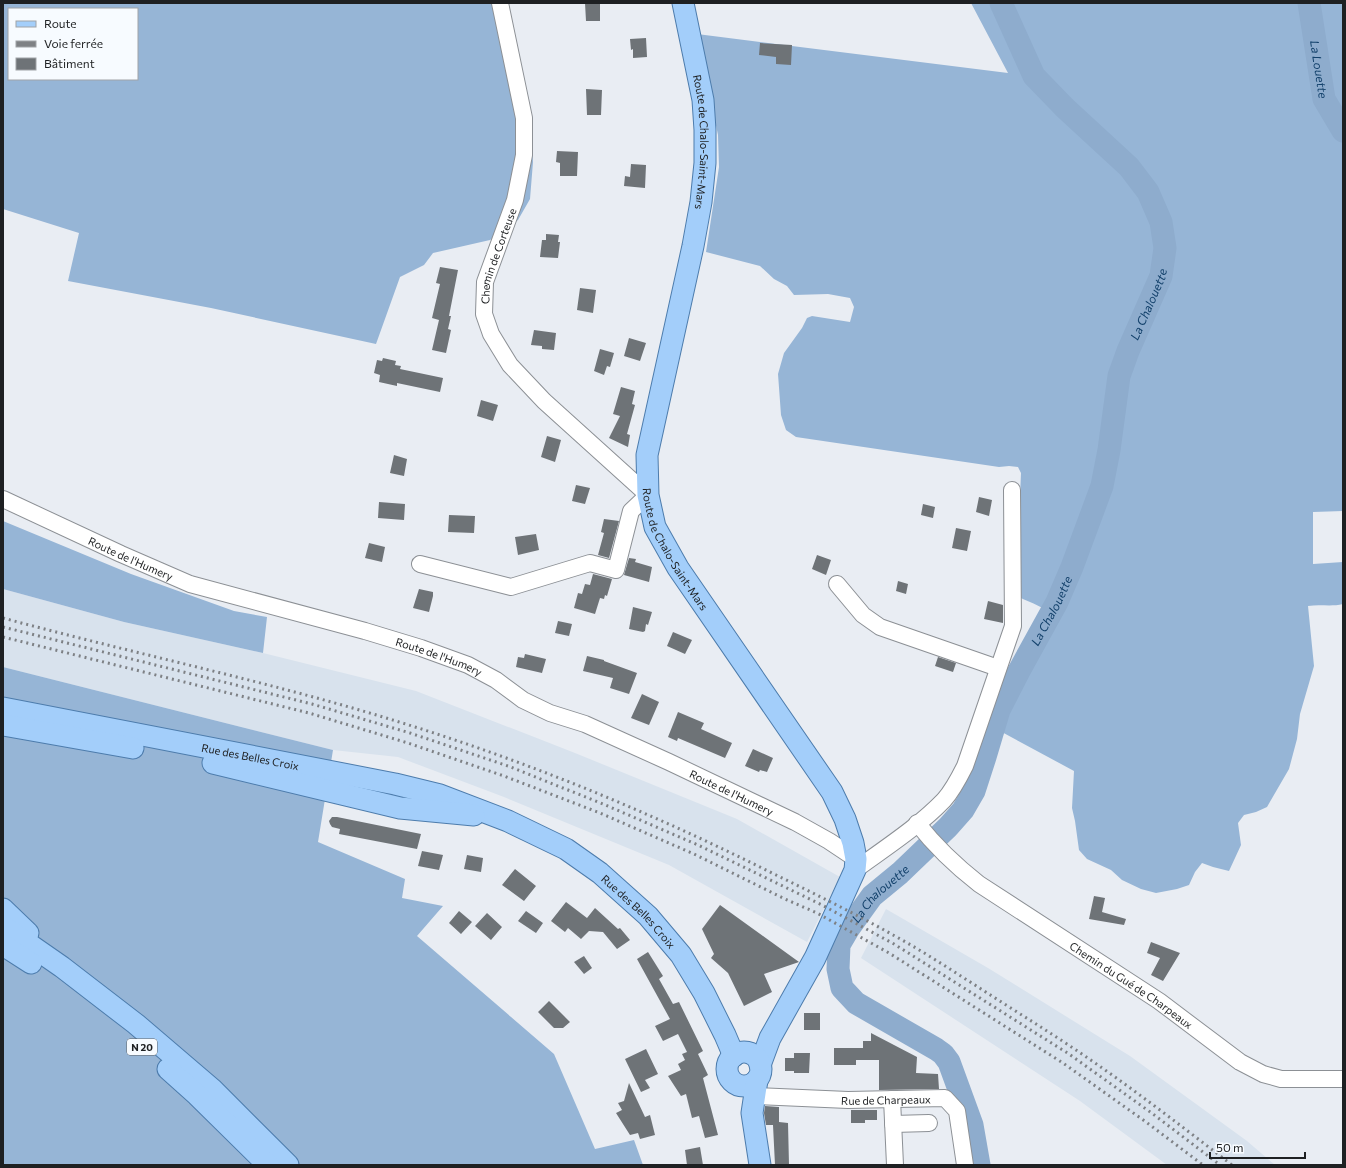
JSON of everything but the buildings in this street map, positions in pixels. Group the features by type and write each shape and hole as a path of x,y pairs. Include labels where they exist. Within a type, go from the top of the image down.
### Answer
{"main road":[{"name":"Route de Chalo-Saint-Mars","path":"683,3 702,100 705,130 705,163 701,202 693,246 647,455 648,495 655,527 678,568 832,792 845,819 853,842 856,865"},
{"name":"Rue des Belles Croix","path":"3,708 395,784 440,804 494,816 508,821 566,849 600,873 648,916 681,956 704,994 749,1078 760,1165"},
{"name":"Rue des Belles Croix","path":"3,725 191,758 400,808 440,804"},
{"path":"749,1078 815,958 856,865"},
{"path":"3,908 62,967"},
{"name":"N 20","path":"3,926 62,967 136,1024 212,1089 288,1165"},
{"name":"N 20","path":"3,944 51,976 132,1037 197,1095 268,1165"}],"street":[{"name":"Chemin de Corteuse","path":"500,3 524,118 524,155 515,200 485,282 484,314 491,334 510,365 544,401 648,495"},
{"path":"856,865 918,823 944,799 955,785 965,766 1013,626 1012,490"},
{"path":"420,564 511,587 590,563 616,570 631,511 648,495"},
{"name":"Route de l'Humery","path":"3,499 121,554 190,584 372,633 421,648 468,665 496,680 523,700 550,713 585,724 788,818 829,841 856,865"},
{"path":"837,584 863,615 880,628 998,668"},
{"name":"Chemin du Gué de Charpeaux","path":"918,823 932,841 957,867 979,884 1159,1001 1240,1062 1263,1074 1281,1079 1343,1079"},
{"name":"Rue de Charpeaux","path":"749,1078 848,1100 945,1098 957,1111 964,1165"},
{"path":"892,1099 895,1165"},
{"path":"893,1124 929,1123"}],"shaded area":[{"path":"3,3 508,3 528,102 533,162 530,199 518,220 490,240 433,253 424,265 400,277 376,344 211,308 68,281 79,233 3,209"},
{"path":"971,3 1343,3 1343,511 1313,512 1313,564 1343,562 1343,604 1308,606 1314,666 1300,714 1297,739 1289,769 1267,807 1244,815 1238,823 1241,845 1229,871 1202,863 1195,872 1189,885 1177,889 1156,893 1141,889 1122,880 1111,870 1087,859 1079,850 1072,808 1074,771 987,724 1006,680 1044,609 1016,595 1021,473 1018,467 999,467 796,437 786,430 781,415 778,374 784,353 802,328 807,318 812,316 850,322 854,307 850,298 828,294 794,295 787,286 774,279 760,266 706,252 719,167 718,135 697,34 1008,73"},
{"path":"3,521 131,574 234,611 267,617 263,653 124,622 3,589"},
{"path":"3,589 124,622 263,653 416,691 575,753 737,819 840,877 807,942 669,865 504,797 398,757 333,750 3,667"},
{"path":"3,667 333,750 318,842 405,879 402,898 443,906 417,936 554,1054 595,1149 634,1140 643,1165 3,1165"},
{"path":"886,909 988,968 1130,1056 1247,1141 1275,1165 1167,1165 1080,1101 861,958"}],"water":[{"path":"1302,3 1316,3 1318,11 1327,84 1314,89 1305,15"}],"waterway":[{"name":"La Chalouette","path":"979,1165 972,1125 949,1062 943,1054 936,1049 856,1003 842,988 838,969 839,945 849,928 872,896 900,873 948,827 963,810 974,791 999,710 1057,602 1072,567 1102,486 1109,450 1119,376 1128,351 1161,276 1165,248 1161,222 1148,192 1129,167 1065,108 1034,76 1001,3"},
{"name":"La Louette","path":"1309,3 1324,99 1343,131"}],"railway":[{"path":"3,618 310,696 412,726 550,774 640,811 833,903 924,953 1093,1062 1232,1165"},
{"path":"3,627 312,704 410,733 508,766 603,804 698,845 822,905 894,944 1069,1054 1153,1114 1220,1165"},
{"path":"3,637 309,713 408,743 504,776 600,813 694,854 785,899 817,913 889,953 1063,1063 1203,1165"}]}
